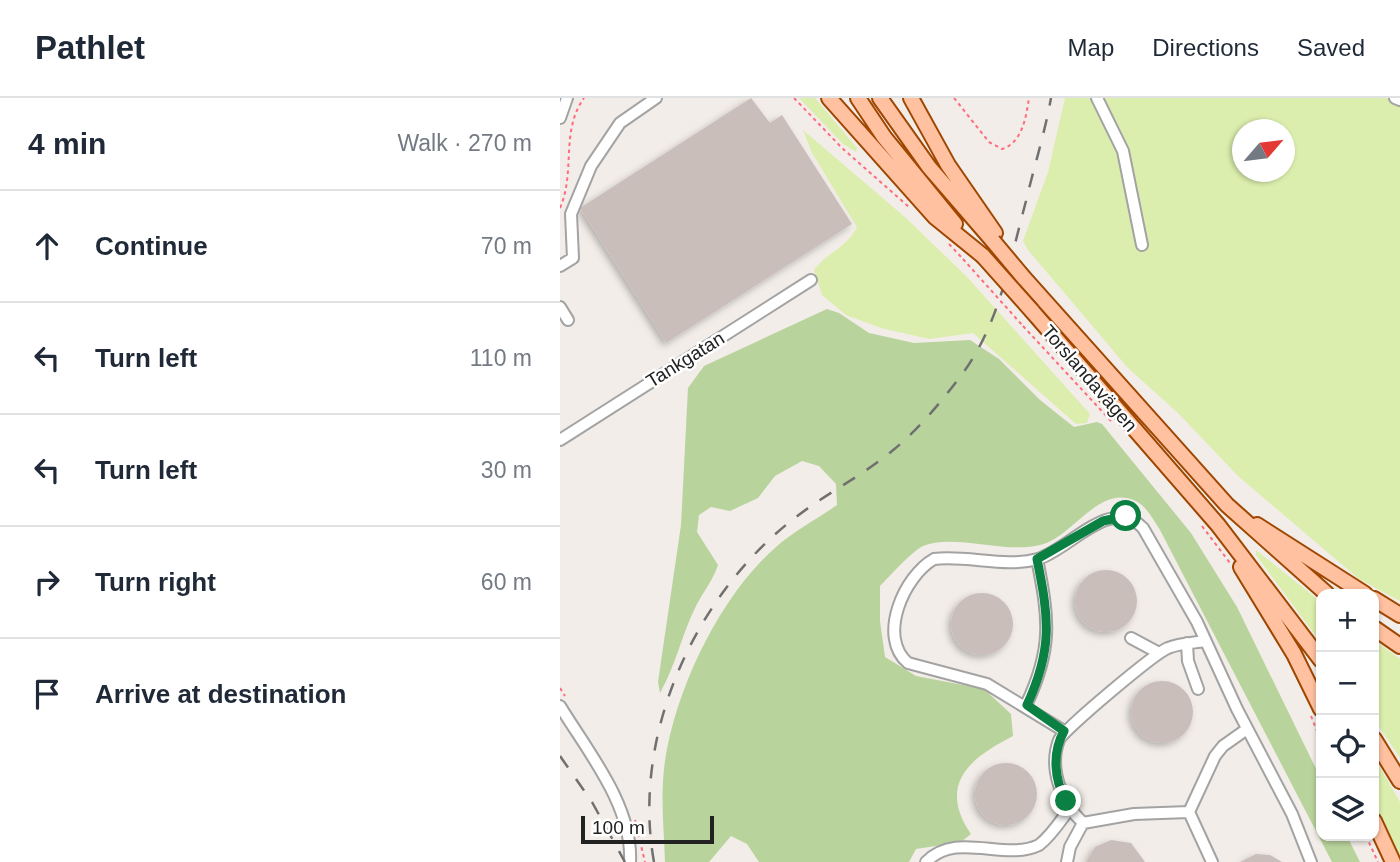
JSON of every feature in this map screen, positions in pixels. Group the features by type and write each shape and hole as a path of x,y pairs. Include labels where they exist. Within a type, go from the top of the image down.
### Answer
{"main road":[{"path":"829,98 935,217 983,256"},
{"name":"Torslandavägen","path":"858,98 910,170 1218,525 1316,653"},
{"name":"Torslandavägen","path":"880,98 929,167 995,240 1024,278 1046,299 1227,505 1321,589"},
{"path":"911,98 948,165 995,240"},
{"path":"1227,505 1357,589"},
{"path":"1218,525 1294,654 1315,709"},
{"path":"1379,602 1400,615"},
{"path":"1379,631 1400,646"},
{"path":"1379,747 1400,781"},
{"path":"1379,832 1393,862"}],"street":[{"path":"560,266 573,258 571,214 591,166 620,123 656,98"},
{"path":"1097,98 1124,151 1142,245"},
{"path":"1395,98 1400,100"},
{"path":"560,118 563,99"},
{"name":"Tankgatan","path":"560,440 811,280"},
{"path":"560,307 568,320"},
{"path":"1064,731 1027,705 987,684 908,663 899,656 894,627 914,576 922,566 934,559 1037,559 1103,521 1126,516 1134,519 1143,528 1180,591 1292,814 1311,862"},
{"path":"1027,705 1045,661 1048,640 1037,559"},
{"path":"1130,638 1159,653"},
{"path":"1083,823 1060,791 1055,760 1064,731 1159,653 1187,643 1205,641"},
{"path":"1187,643 1188,661 1198,689"},
{"path":"560,706 610,789 631,841 631,862"},
{"path":"1212,862 1189,812 1215,756 1223,746 1247,729"},
{"path":"926,862 946,850 966,849 1000,855 1027,851 1047,837 1070,808"},
{"path":"1083,823 1133,814 1189,812"},
{"path":"1067,862 1070,847 1083,823"},
{"path":"966,849 968,862"}],"path":[{"path":"560,208 568,182 568,130 584,98"},
{"path":"794,98 842,148 910,208"},
{"path":"954,98 989,142 1002,149 1011,146 1019,137 1029,98"},
{"path":"946,241 1111,421"},
{"path":"1196,518 1233,568"},
{"path":"1368,841 1378,862"}],"green space":[{"path":"799,98 815,98 857,148 856,152 843,144"},
{"path":"1065,98 1400,98 1400,601 1359,579 1238,476 1178,413 1128,368 1023,241 1048,172"},
{"path":"803,130 906,218 967,277 1090,414 1087,423 1076,424 973,333 929,339 881,328 846,315 822,295 814,270 847,241 857,227 812,153"},
{"path":"827,309 839,313 869,333 914,343 970,340 999,359 1040,400 1074,427 1097,422 1102,424 1191,533 1237,607 1316,769 1316,831 1160,530 1143,506 1127,498 1115,498 1093,508 1062,534 1040,545 1011,547 949,542 923,546 880,586 880,621 885,657 916,676 984,689 1011,714 1013,736 997,744 972,763 963,774 958,787 957,801 961,816 971,834 961,842 916,849 909,862 759,862 747,844 731,836 709,862 665,862 665,761 679,704 690,674 719,617 756,567 783,541 837,505 836,484 819,466 802,461 775,476 758,498 730,511 711,507 699,515 697,532 718,565 692,615 660,693 658,682 681,525 688,388 704,366"},
{"path":"1256,550 1316,598 1316,636 1256,555"},
{"path":"1379,644 1400,659 1400,758 1379,726"},
{"path":"1379,766 1400,802 1400,862 1379,818"},
{"path":"1321,841 1350,841 1360,862 1332,862"}],"building":[{"path":"751,98 770,123 782,115 852,224 666,343 580,208"},
{"path":"1106,570 1128,579 1137,601 1128,623 1106,632 1084,623 1075,601 1084,579"},
{"path":"982,593 1004,602 1013,624 1004,646 982,655 960,646 951,624 960,602"},
{"path":"1162,681 1184,690 1193,712 1184,734 1162,743 1140,734 1131,712 1140,690"},
{"path":"1006,763 1028,772 1037,794 1028,816 1006,825 984,816 975,794 984,772"},
{"path":"1111,840 1131,843 1145,862 1086,862 1095,847"},
{"path":"1256,854 1270,855 1282,862 1240,862"}],"railway":[{"path":"654,862 649,814 652,765 662,717 678,671 701,627 728,586 760,549 796,517 881,460 902,442 930,414 963,373 976,353 995,312 1009,268 1051,98"},
{"path":"560,756 592,802 625,862"}],"route":[{"path":"1066,801 1060,791 1055,760 1058,742 1064,731 1027,705 1045,661 1048,640 1037,559 1103,521 1126,516"}]}
